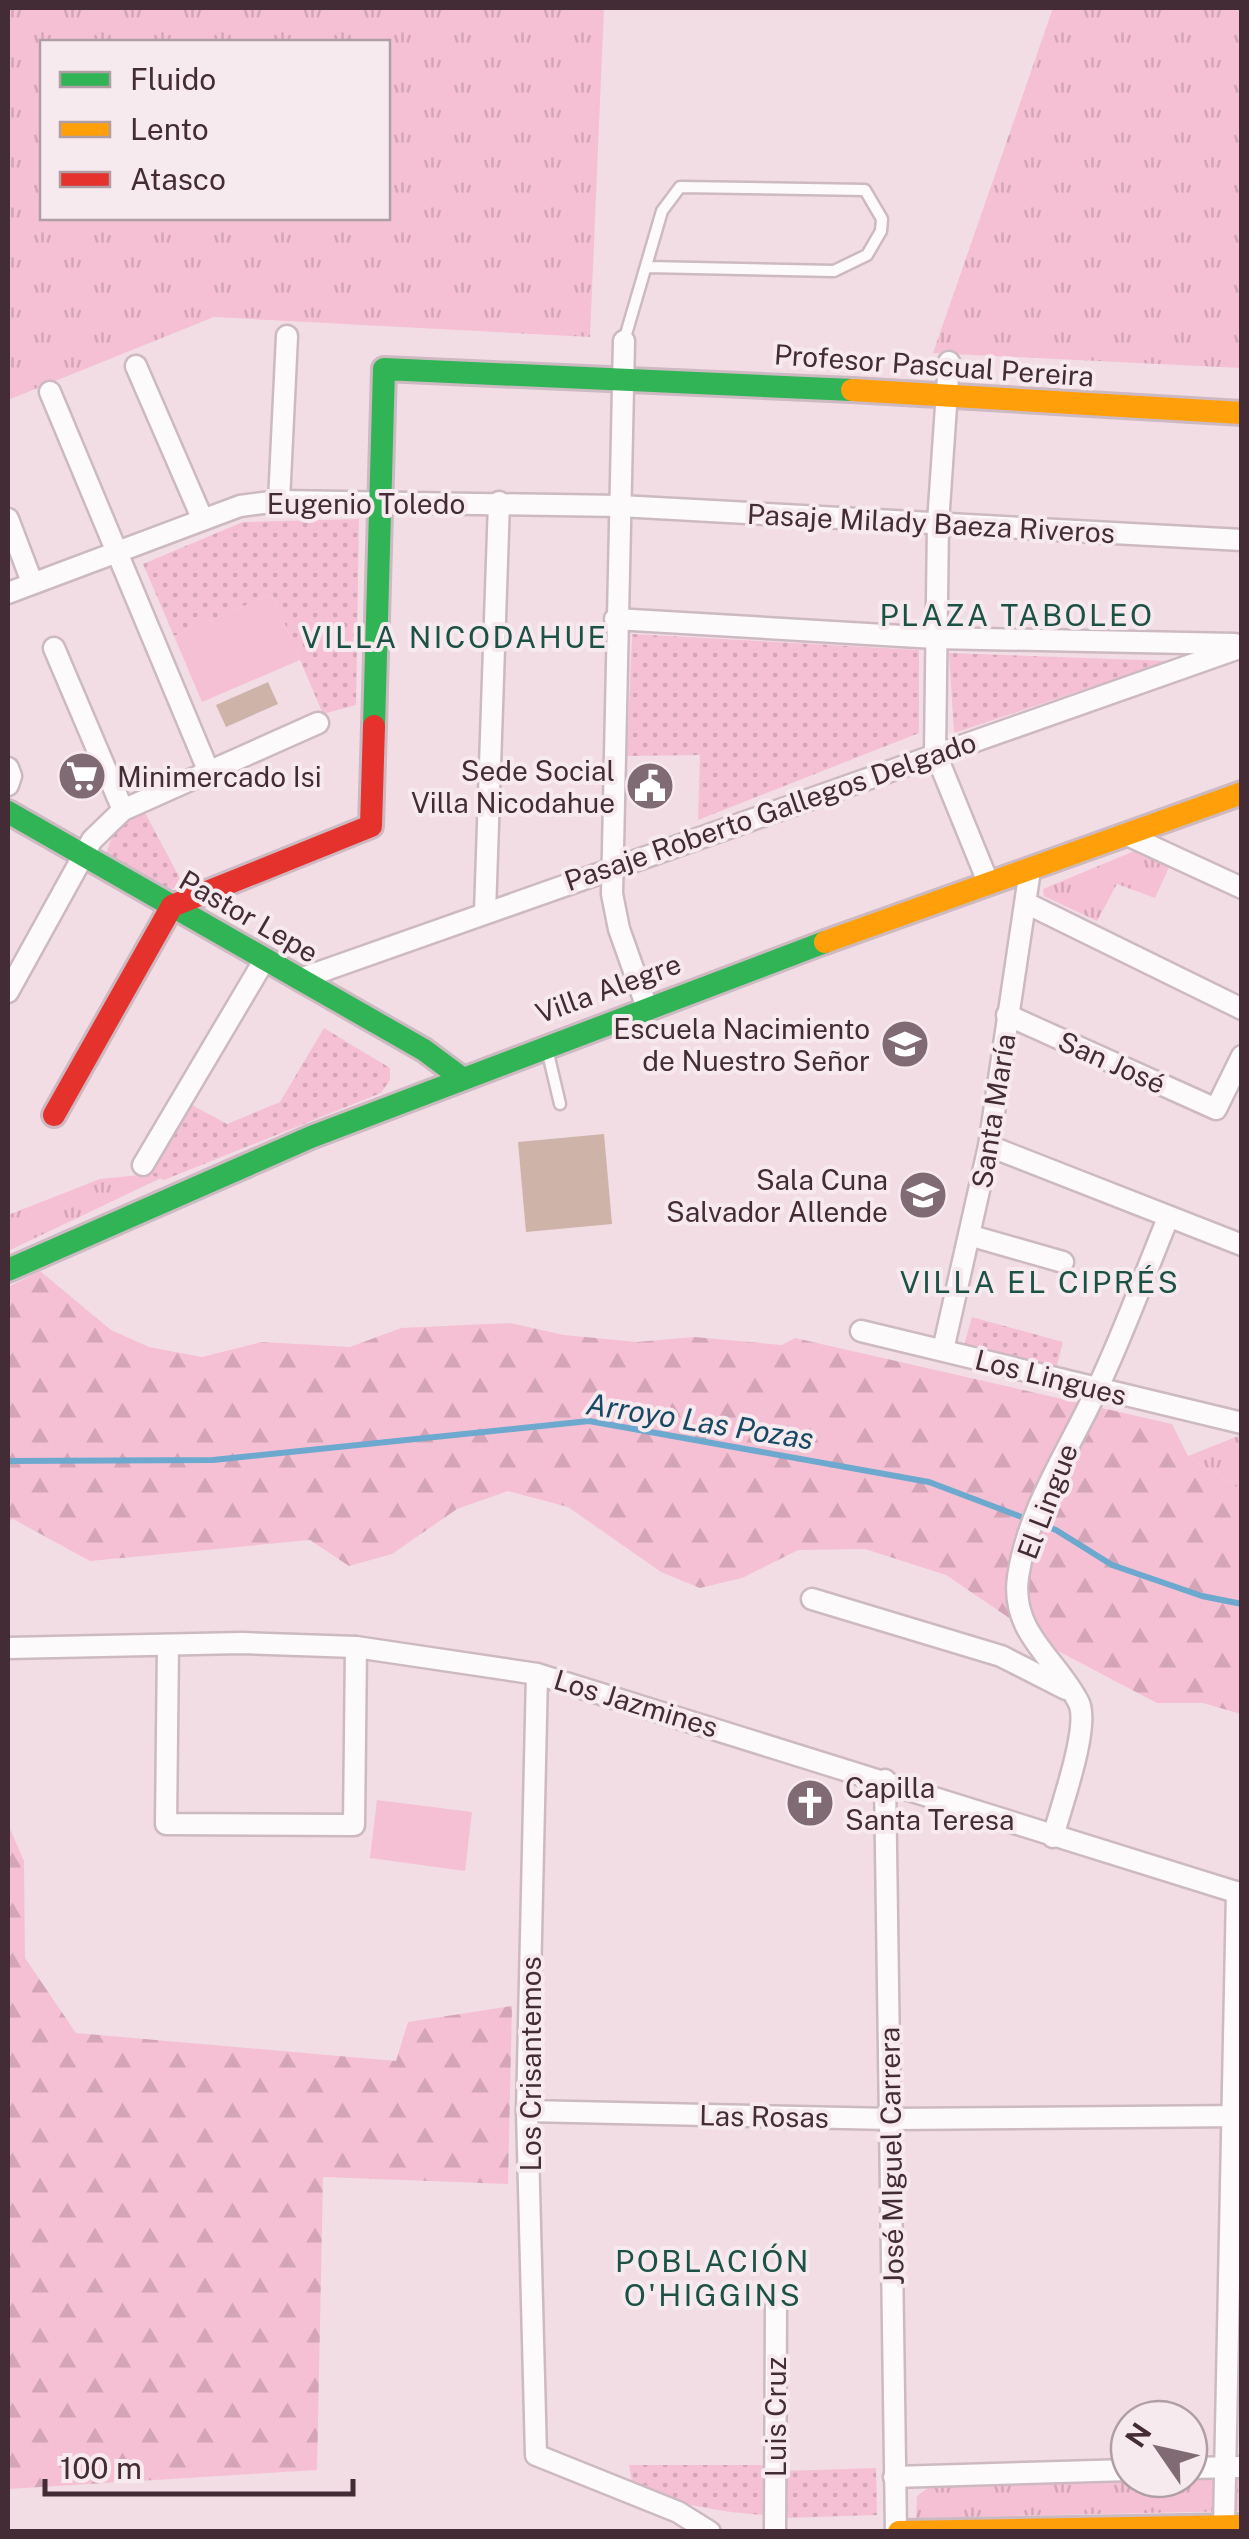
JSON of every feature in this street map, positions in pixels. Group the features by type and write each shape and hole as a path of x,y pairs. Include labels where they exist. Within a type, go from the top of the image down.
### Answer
{"main road":[{"name":"Profesor Pascual Pereira","path":"379,502 384,369 622,374 946,399 1242,412"},
{"path":"54,1115 172,906 371,826 379,502"},
{"name":"Villa Alegre","path":"8,1270 112,1220 459,1076 646,1005 1242,793"},
{"name":"Pastor Lepe","path":"8,812 424,1050 459,1076"},
{"path":"897,2532 1233,2526"}],"street":[{"path":"279,501 286,336"},
{"path":"624,341 612,894 618,929 646,1005"},
{"path":"948,362 938,523 936,752 988,882"},
{"path":"136,366 202,518"},
{"path":"50,392 208,770"},
{"name":"Eugenio Toledo","path":"8,592 240,506 279,501 620,506"},
{"path":"485,912 499,502"},
{"name":"Pasaje Milady Baeza Riveros","path":"620,506 1242,540"},
{"path":"8,519 32,582"},
{"path":"615,619 935,638 1242,646"},
{"name":"Pasaje Roberto Gallegos Delgado","path":"300,979 1242,646"},
{"path":"54,648 124,810"},
{"path":"8,992 92,840 124,810 318,722"},
{"path":"8,768 8,785"},
{"path":"1127,835 1242,888"},
{"name":"Santa María","path":"943,1350 972,1236 989,1146 1028,904 1030,870"},
{"path":"1028,904 1242,1009"},
{"path":"144,1165 265,959"},
{"name":"San José","path":"1008,1015 1216,1109 1242,1056"},
{"path":"989,1146 1242,1246"},
{"name":"El Lingue","path":"1053,1837 1082,1725 1080,1704 1019,1614 1018,1577 1042,1498 1098,1388 1168,1218"},
{"path":"972,1236 1064,1262"},
{"name":"Los Lingues","path":"861,1331 1242,1422"},
{"path":"812,1598 1001,1656 1068,1690"},
{"path":"168,1646 166,1824 354,1825 356,1647"},
{"name":"Los Jazmines","path":"8,1648 356,1647 537,1674 1239,1893"},
{"name":"Los Crisantemos","path":"537,1674 527,2111 536,2455 678,2512 710,2532"},
{"name":"José MIguel Carrera","path":"885,1780 897,2532"},
{"path":"1233,2526 1239,1893"},
{"name":"Las Rosas","path":"527,2111 891,2119 1237,2116"},
{"name":"Luis Cruz","path":"774,2532 776,2302"},
{"path":"1209,2468 1234,2467"},
{"path":"894,2477 1109,2471"}],"lane":[{"path":"624,341 662,211 680,187 865,190 882,219 881,231 866,255 834,271 648,267"},
{"path":"546,1043 560,1104"}],"green space":[{"path":"8,8 604,8 590,337 214,317 8,400"},
{"path":"1053,8 1241,8 1241,368 933,353"},
{"path":"359,519 356,705 323,714 272,594 174,636 143,564 243,522"},
{"path":"272,594 300,660 202,702 174,636"},
{"path":"632,634 919,650 919,733 698,820 700,755 627,756"},
{"path":"949,653 1170,661 954,733"},
{"path":"143,809 183,884 170,890 106,854 117,822"},
{"path":"1139,849 1171,863 1155,898 1117,884 1097,921 1044,896 1043,889"},
{"path":"324,1028 390,1068 390,1080 381,1093 164,1180 149,1174 192,1105 227,1124 280,1102"},
{"path":"149,1174 161,1178 8,1251 8,1215 100,1179"},
{"path":"40,1271 111,1330 149,1347 202,1357 262,1342 350,1347 401,1328 510,1323 564,1335 637,1342 694,1337 782,1345 795,1338 1172,1424 1188,1456 1241,1490 1241,1714 1203,1703 1157,1703 1056,1650 946,1575 865,1549 798,1550 742,1578 700,1588 661,1572 568,1507 508,1491 457,1509 392,1554 349,1566 310,1540 90,1561 13,1519 8,1522 8,1287"},
{"path":"972,1317 1063,1342 1056,1369 964,1345"},
{"path":"1241,1435 1241,1490 1188,1456"},
{"path":"377,1800 472,1812 465,1871 370,1858"},
{"path":"8,1824 24,1861 25,1958 76,2033 396,2061 408,2022 512,2006 508,2184 323,2177 317,2470 8,2489"},
{"path":"629,2465 765,2465 765,2515 698,2506 633,2487"},
{"path":"876,2468 877,2515 784,2518 782,2471"},
{"path":"1109,2479 1109,2499 1209,2499 1209,2479 1241,2479 1241,2511 916,2518 917,2496 939,2480"}],"building":[{"path":"268,682 278,704 226,727 216,705"},
{"path":"604,1134 612,1224 526,1232 518,1142"}],"waterway":[{"name":"Arroyo Las Pozas","path":"8,1461 213,1460 589,1421 929,1482 1056,1530 1112,1565 1202,1596 1242,1604"}],"traffic: fast":[{"path":"374,726 384,369 852,390"},
{"path":"8,812 424,1050 459,1076"},
{"path":"8,1270 311,1137 825,942"}],"traffic: slow":[{"path":"852,390 1242,413"},
{"path":"825,942 1242,793"},
{"path":"899,2532 1242,2526"}],"traffic: jam":[{"path":"54,1115 172,906 371,826 374,726"}],"place":[{"name":"Minimercado Isi","path":"82,776"},
{"name":"Sede Social Villa Nicodahue","path":"650,786"},
{"name":"Escuela Nacimiento de Nuestro Señor","path":"905,1044"},
{"name":"Sala Cuna Salvador Allende","path":"923,1195"},
{"name":"Capilla Santa Teresa","path":"810,1803"}],"district":[{"name":"PLAZA TABOLEO","path":"1017,615"},
{"name":"VILLA NICODAHUE","path":"455,637"},
{"name":"VILLA EL CIPRÉS","path":"1040,1282"},
{"name":"POBLACIÓN O'HIGGINS","path":"713,2278"}]}
